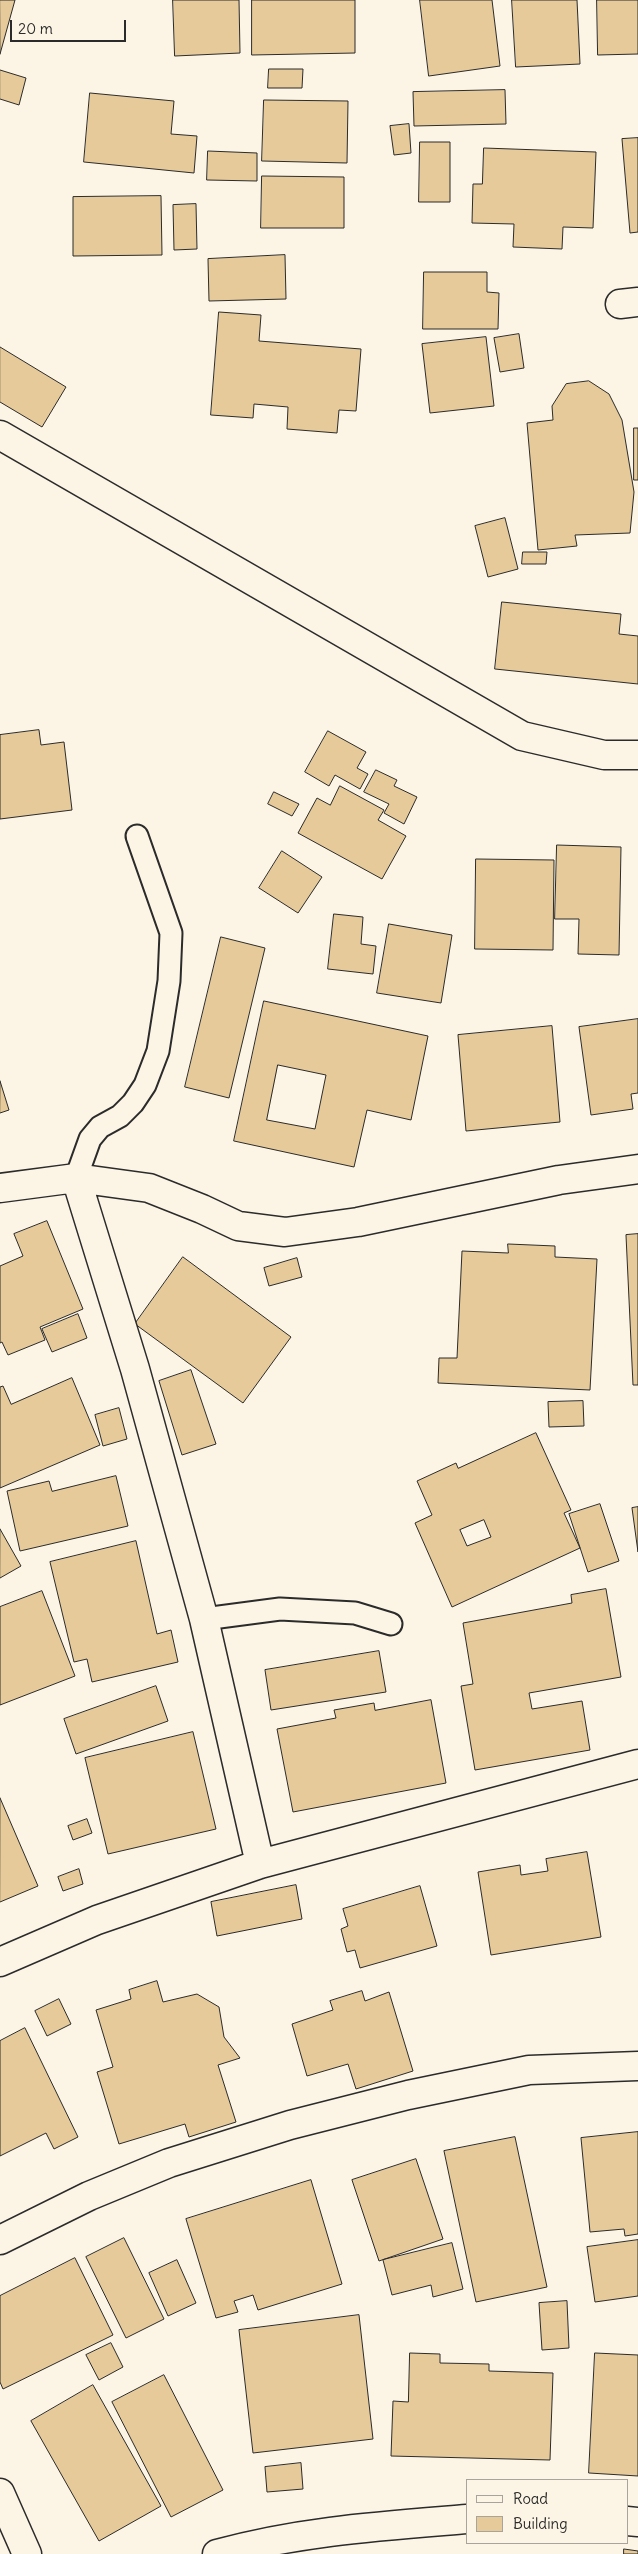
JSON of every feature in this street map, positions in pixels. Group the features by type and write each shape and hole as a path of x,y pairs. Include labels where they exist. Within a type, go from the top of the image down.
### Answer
{"street":[{"path":"0,436 522,736 604,755 638,755"},
{"path":"0,1188 76,1178 149,1188 238,1226 285,1232 358,1222 559,1180 638,1169"},
{"path":"76,1178 135,1369 204,1619 260,1864"},
{"path":"0,1962 96,1920 260,1864 638,1764"},
{"path":"0,2240 89,2196 169,2163 290,2125 408,2095 529,2070 638,2066"},
{"path":"0,2493 27,2554"},
{"path":"217,2554 283,2537 375,2526 466,2519"}],"lane":[{"path":"76,1178 90,1139 100,1127 120,1116 133,1103 145,1085 158,1051 169,981 171,933 137,836"},
{"path":"204,1619 280,1609 355,1613 390,1624"}],"building":[{"path":"0,0 15,0 0,54"},
{"path":"173,0 239,0 240,53 175,56"},
{"path":"252,0 355,0 355,53 252,55"},
{"path":"420,0 492,0 500,66 429,76"},
{"path":"512,0 577,0 580,64 516,67"},
{"path":"597,0 638,0 638,54 598,55"},
{"path":"269,69 303,69 302,88 268,88"},
{"path":"0,70 26,78 19,105 0,99"},
{"path":"505,90 506,124 414,126 413,92"},
{"path":"90,93 174,101 171,134 197,136 194,173 84,162"},
{"path":"264,100 348,101 347,163 262,161"},
{"path":"409,124 411,153 394,155 390,126"},
{"path":"638,138 638,232 630,233 622,139"},
{"path":"420,142 450,142 450,202 419,202"},
{"path":"484,148 596,152 593,228 563,227 562,249 513,247 514,224 472,223 473,184 482,184"},
{"path":"208,151 257,153 257,181 207,180"},
{"path":"262,176 344,177 344,228 261,228"},
{"path":"161,196 162,255 73,256 73,197"},
{"path":"196,204 197,249 174,250 173,205"},
{"path":"285,255 286,299 209,301 208,259"},
{"path":"424,272 487,272 487,292 499,293 498,329 423,329"},
{"path":"219,312 261,315 259,341 361,349 356,411 339,410 337,433 287,429 288,407 254,404 253,418 211,415"},
{"path":"519,334 524,368 500,372 494,338"},
{"path":"486,337 494,406 430,413 422,344"},
{"path":"0,347 66,387 42,427 0,402"},
{"path":"589,381 609,394 622,420 634,492 630,533 575,535 577,546 538,550 527,423 553,420 552,406 566,384"},
{"path":"634,428 638,428 638,480 634,480"},
{"path":"505,518 518,569 488,577 475,526"},
{"path":"523,552 547,552 546,564 522,564"},
{"path":"502,602 621,614 619,634 638,636 638,684 495,669"},
{"path":"39,730 41,745 64,742 72,810 0,819 0,735"},
{"path":"328,731 366,752 357,768 368,774 360,789 335,775 329,786 305,772"},
{"path":"376,770 397,780 394,786 417,797 404,824 384,813 389,804 364,792"},
{"path":"340,786 384,810 378,820 406,836 382,879 298,833 317,798 330,805"},
{"path":"274,792 299,804 292,816 268,804"},
{"path":"557,845 621,847 619,955 578,954 579,919 555,919"},
{"path":"282,851 322,877 298,913 259,888"},
{"path":"476,859 554,860 553,950 475,949"},
{"path":"334,914 363,917 361,944 376,946 373,974 328,969"},
{"path":"389,924 452,935 441,1003 377,993"},
{"path":"221,937 265,948 229,1098 185,1087"},
{"path":"264,1001 428,1036 411,1120 367,1110 354,1167 234,1141","holes":["278,1065 326,1075 315,1129 267,1120"]},
{"path":"638,1019 638,1093 631,1094 633,1109 591,1115 579,1027"},
{"path":"552,1026 560,1122 466,1131 458,1035"},
{"path":"0,1081 9,1110 0,1113"},
{"path":"47,1221 83,1309 40,1327 45,1340 8,1355 2,1342 0,1343 0,1266 23,1256 14,1234"},
{"path":"638,1234 638,1385 633,1385 626,1235"},
{"path":"508,1244 555,1246 555,1257 597,1259 590,1390 438,1383 439,1358 457,1358 462,1251 508,1253"},
{"path":"183,1257 291,1337 243,1403 135,1324"},
{"path":"297,1258 302,1277 269,1286 264,1268"},
{"path":"78,1314 87,1338 52,1352 42,1329"},
{"path":"191,1370 216,1444 182,1455 159,1381"},
{"path":"72,1378 100,1445 0,1488 0,1387 3,1386 11,1404"},
{"path":"583,1401 584,1426 549,1427 548,1402"},
{"path":"119,1408 127,1439 103,1446 95,1415"},
{"path":"536,1433 571,1510 564,1513 580,1548 452,1607 415,1523 432,1515 417,1481 456,1463 458,1468","holes":["484,1520 491,1537 467,1546 460,1530"]},
{"path":"116,1476 128,1526 20,1551 7,1491 49,1481 52,1491"},
{"path":"600,1504 619,1561 588,1572 569,1514"},
{"path":"638,1507 638,1552 632,1508"},
{"path":"0,1529 21,1566 0,1578"},
{"path":"136,1541 157,1634 171,1630 178,1662 92,1682 87,1659 74,1662 50,1562"},
{"path":"606,1589 621,1677 529,1693 532,1709 582,1701 590,1750 475,1770 461,1686 473,1684 463,1623 572,1603 571,1595"},
{"path":"42,1591 75,1676 0,1705 0,1607"},
{"path":"379,1651 386,1692 271,1710 265,1670"},
{"path":"156,1686 168,1721 76,1754 64,1719"},
{"path":"431,1700 446,1783 293,1812 277,1729 336,1718 334,1710 374,1703 375,1710"},
{"path":"193,1732 216,1829 108,1854 85,1758"},
{"path":"0,1798 38,1886 0,1902"},
{"path":"87,1819 92,1833 73,1840 68,1826"},
{"path":"587,1852 601,1937 491,1955 478,1872 520,1865 521,1875 548,1871 546,1859"},
{"path":"79,1869 83,1884 63,1891 58,1877"},
{"path":"296,1885 302,1919 217,1936 211,1902"},
{"path":"420,1886 437,1946 360,1968 355,1950 347,1952 341,1929 348,1926 343,1909"},
{"path":"157,1981 163,2002 197,1994 219,2007 224,2037 240,2058 218,2065 236,2122 189,2137 185,2124 119,2144 97,2072 113,2067 96,2010 131,1999 129,1990"},
{"path":"362,1991 365,2001 389,1992 413,2071 356,2089 348,2064 307,2076 292,2024 333,2010 330,2001"},
{"path":"59,1999 71,2024 47,2036 35,2011"},
{"path":"25,2028 78,2137 54,2149 46,2133 0,2156 0,2041"},
{"path":"638,2132 638,2234 625,2236 624,2229 590,2232 581,2138"},
{"path":"515,2137 547,2287 476,2302 444,2151"},
{"path":"416,2159 443,2239 379,2261 352,2180"},
{"path":"311,2180 342,2284 258,2310 253,2295 234,2301 238,2312 216,2318 186,2219"},
{"path":"124,2238 164,2319 126,2338 86,2257"},
{"path":"638,2240 638,2296 595,2302 587,2247"},
{"path":"452,2243 463,2289 433,2297 431,2285 392,2295 383,2260"},
{"path":"75,2258 113,2335 3,2389 0,2382 0,2296"},
{"path":"177,2260 196,2303 168,2316 149,2273"},
{"path":"567,2301 569,2348 542,2350 539,2303"},
{"path":"359,2315 373,2439 253,2453 239,2330"},
{"path":"111,2343 123,2367 99,2380 86,2355"},
{"path":"410,2353 440,2354 440,2363 489,2364 489,2371 553,2373 550,2460 391,2456 393,2401 408,2402"},
{"path":"595,2353 638,2355 638,2476 589,2473"},
{"path":"164,2375 223,2490 171,2517 112,2402"},
{"path":"93,2385 161,2506 99,2541 31,2421"},
{"path":"301,2463 303,2489 267,2492 265,2467"},
{"path":"624,2549 638,2551 638,2554 624,2554"}]}
